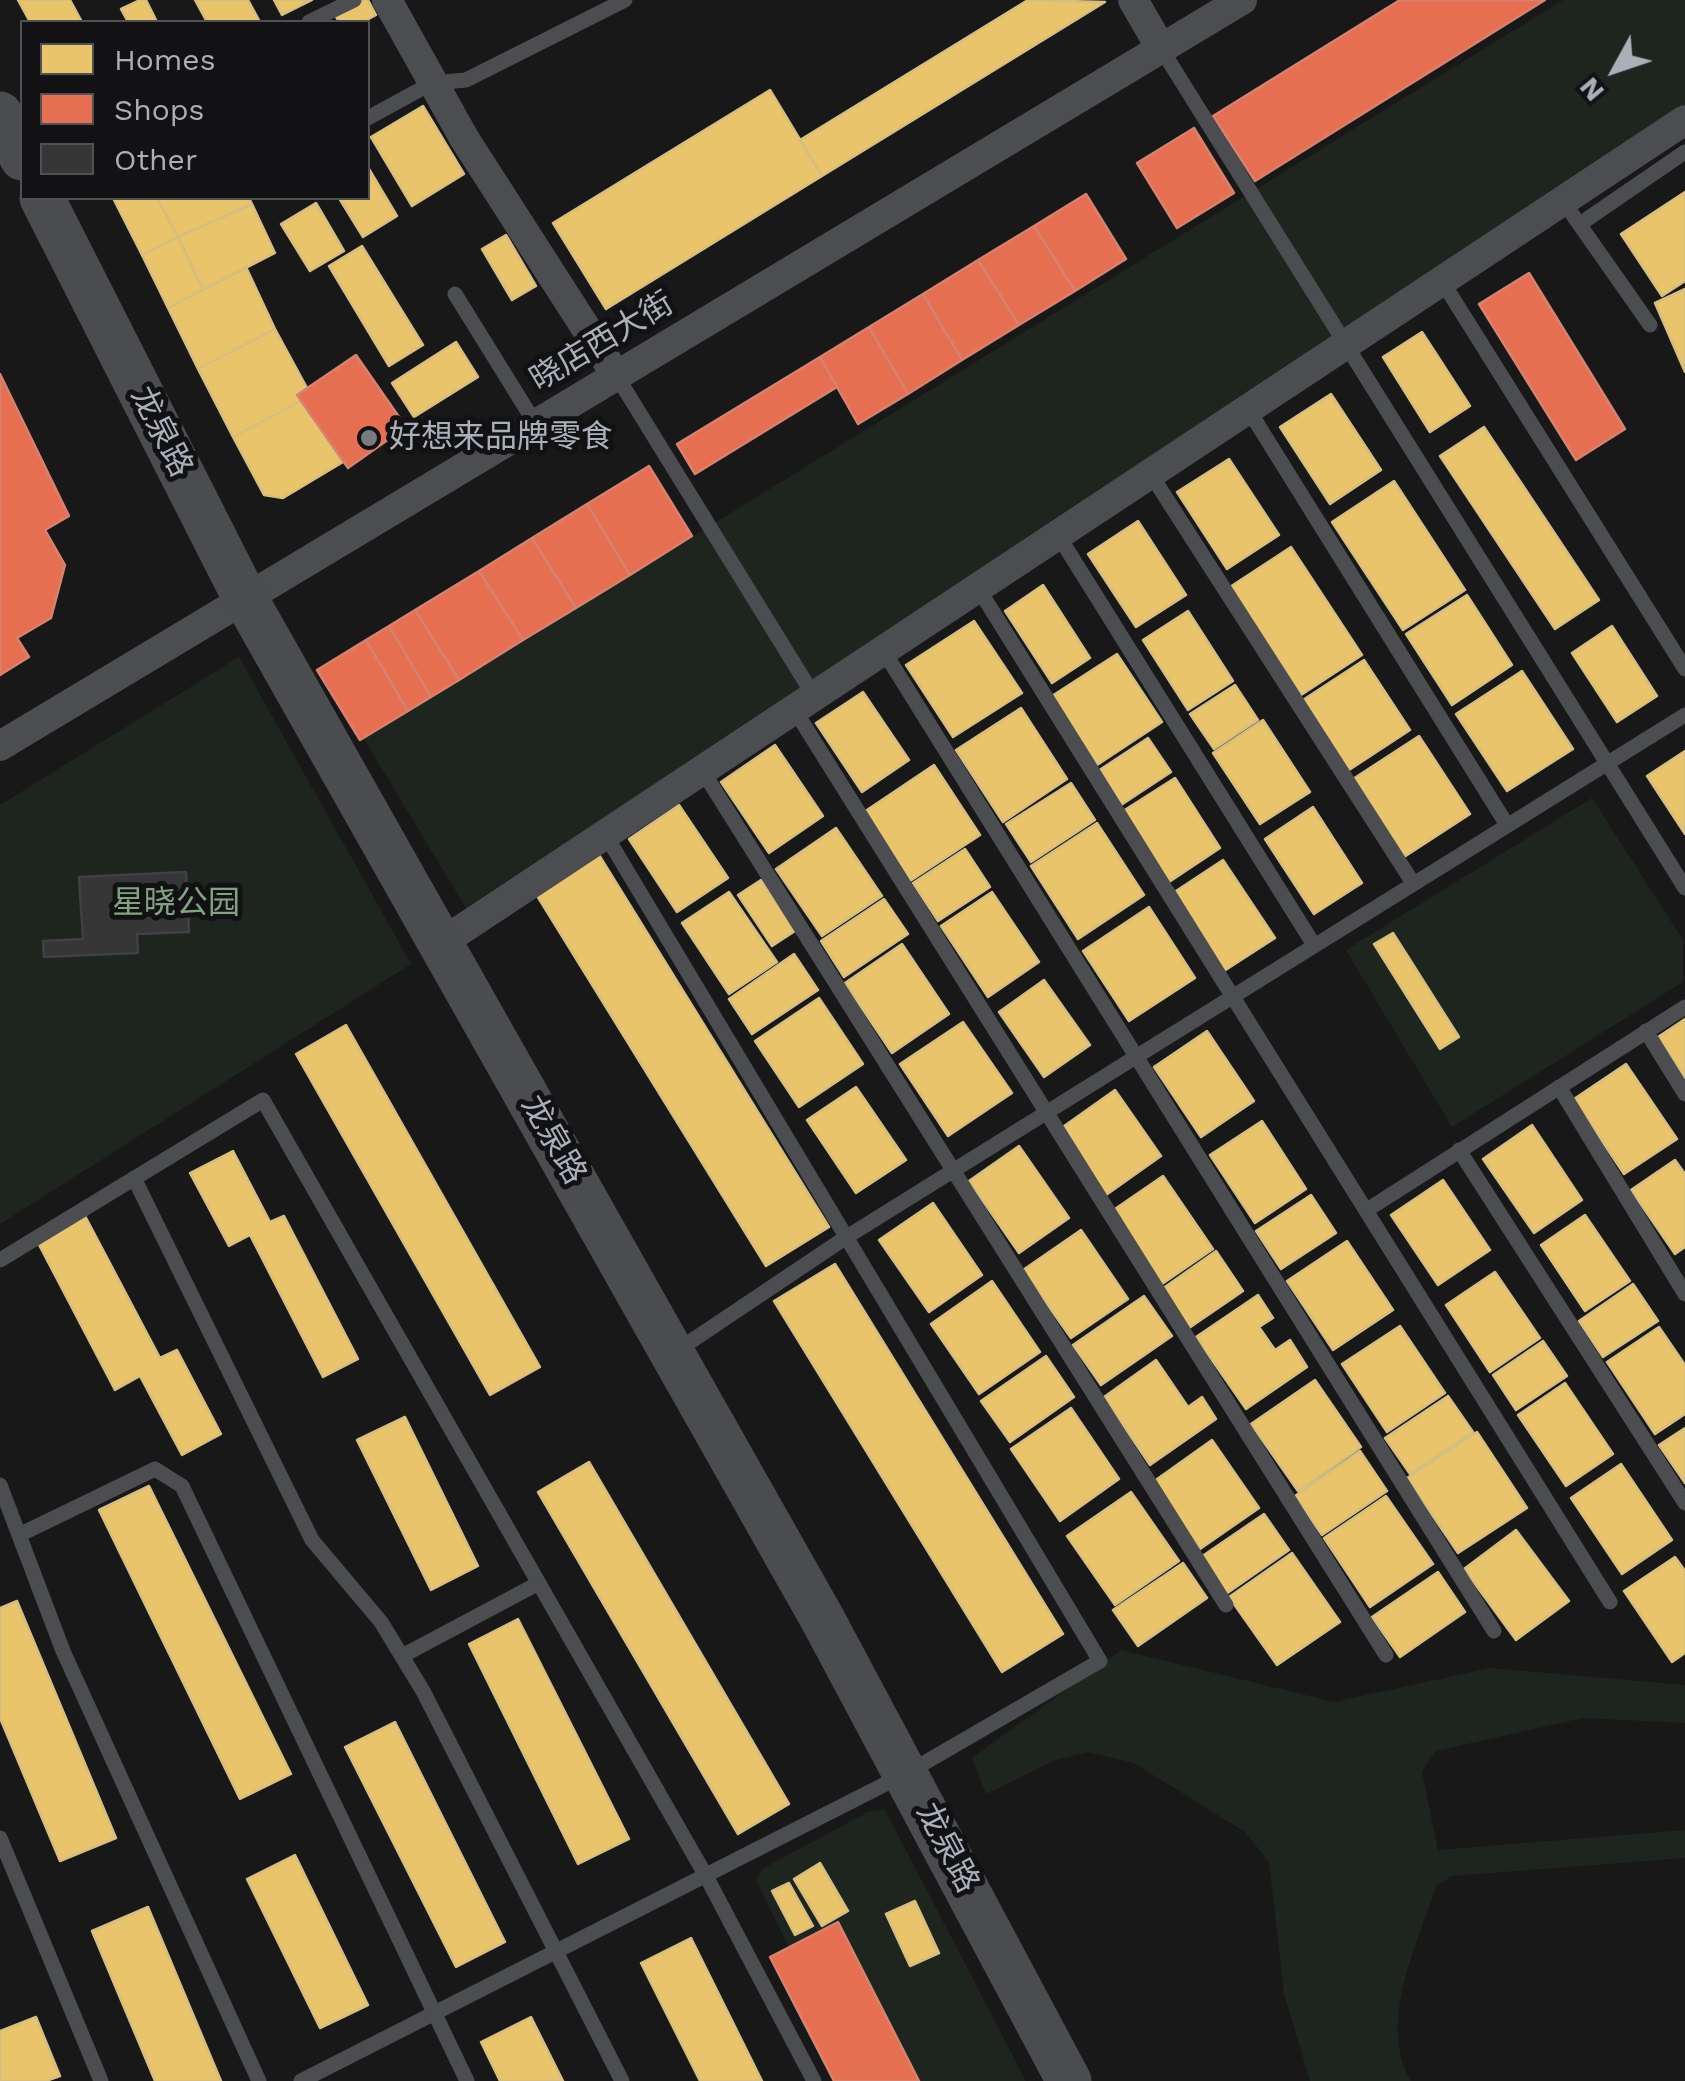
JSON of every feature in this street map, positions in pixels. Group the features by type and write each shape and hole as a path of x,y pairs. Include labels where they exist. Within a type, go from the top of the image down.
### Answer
{"street":[{"path":"387,0 432,82 616,375"},
{"path":"1133,0 1162,50"},
{"name":"晓店西大街","path":"0,746 1242,0"},
{"path":"0,114 20,154"},
{"path":"441,942 1442,281 1572,212 1685,120"},
{"name":"龙泉路","path":"43,200 244,596 674,1353 907,1773 1068,2081"}],"lane":[{"path":"314,20 354,0"},
{"path":"370,117 432,82 466,80 625,0"},
{"path":"1162,50 1685,888"},
{"path":"1650,325 1572,212 1685,152"},
{"path":"1442,281 1685,669"},
{"path":"455,294 535,423"},
{"path":"616,375 1046,1112 1386,1655"},
{"path":"1248,409 1508,825"},
{"path":"1150,474 1414,884"},
{"path":"1058,535 1314,945"},
{"path":"978,588 1610,1602"},
{"path":"883,650 1494,1631"},
{"path":"674,1353 844,1238 1685,715"},
{"path":"702,770 1226,1604"},
{"path":"302,2081 907,1773 1100,1661 605,834"},
{"path":"1367,1210 1685,1007"},
{"path":"1646,1032 1685,1094"},
{"path":"1559,1088 1685,1294"},
{"path":"0,1260 263,1100 706,1876 814,2081"},
{"path":"1460,1150 1685,1503"},
{"path":"134,1178 312,1540 381,1622 402,1656 622,2081"},
{"path":"19,1535 155,1469 182,1486 467,2081"},
{"path":"0,1485 64,1652 259,2081"},
{"path":"402,1656 539,1583"},
{"path":"0,1838 102,2081"},
{"path":"0,1888 18,1881"}],"green space":[{"path":"1563,0 1685,0 1685,108 466,908 364,739"},
{"name":"星晓公园","path":"239,657 411,964 0,1224 0,805"},
{"path":"1592,798 1683,940 1683,982 1452,1127 1346,950"},
{"path":"1121,1650 1334,1702 1490,1668 1685,1685 1685,1723 1583,1718 1436,1751 1422,1772 1438,1850 1685,1830 1685,1858 1452,1876 1436,1886 1404,1983 1398,2034 1411,2081 1310,2081 1284,1994 1269,1862 1245,1832 1134,1763 1089,1752 1055,1760 986,1794 972,1758"},
{"path":"884,1809 1026,2081 854,2081 756,1880 762,1869 868,1812"}],"building: Homes":[{"path":"18,0 70,0 81,20 29,20"},
{"path":"146,0 156,20 127,20 121,9"},
{"path":"195,0 248,0 259,20 206,20"},
{"path":"274,0 312,0 282,15"},
{"path":"368,0 376,15 367,20 338,20 335,15"},
{"path":"1028,0 1105,2 822,176 800,140"},
{"path":"770,90 822,176 606,309 553,223"},
{"path":"423,106 464,174 412,206 371,137"},
{"path":"370,171 397,216 363,237 340,200 370,200"},
{"path":"1685,192 1685,281 1662,296 1621,234"},
{"path":"114,200 158,200 178,237 142,255"},
{"path":"158,200 250,200 252,204 178,237"},
{"path":"316,203 344,251 310,271 281,224"},
{"path":"252,204 275,253 203,290 178,237"},
{"path":"506,235 536,286 512,300 482,249"},
{"path":"178,237 203,290 168,308 142,255"},
{"path":"362,246 423,345 389,366 329,266"},
{"path":"246,267 275,329 198,369 168,308"},
{"path":"1685,289 1685,372 1655,303"},
{"path":"275,329 307,388 297,395 301,401 233,437 198,369"},
{"path":"1422,332 1470,406 1430,432 1383,357"},
{"path":"456,342 478,377 414,417 392,383"},
{"path":"1331,394 1381,470 1330,504 1280,427"},
{"path":"301,401 343,462 283,498 264,495 233,437"},
{"path":"1484,427 1599,600 1555,629 1440,456"},
{"path":"1229,459 1279,535 1227,569 1177,492"},
{"path":"1394,481 1465,590 1403,630 1332,522"},
{"path":"1138,521 1186,595 1136,627 1088,554"},
{"path":"1291,547 1362,655 1301,695 1230,587"},
{"path":"1043,585 1090,658 1052,683 1005,611"},
{"path":"1467,595 1512,665 1452,705 1406,634"},
{"path":"1188,611 1233,681 1188,710 1143,640"},
{"path":"974,621 1022,693 953,737 906,665"},
{"path":"1612,626 1657,696 1617,722 1572,653"},
{"path":"1117,654 1162,722 1097,765 1052,696"},
{"path":"1364,660 1410,730 1349,770 1303,700"},
{"path":"1522,671 1573,749 1507,791 1456,714"},
{"path":"1235,685 1258,720 1214,749 1190,714"},
{"path":"863,692 909,760 862,792 816,723"},
{"path":"1021,708 1067,779 1003,822 956,750"},
{"path":"1263,720 1310,792 1260,824 1213,753"},
{"path":"1419,736 1470,814 1404,857 1353,779"},
{"path":"1148,738 1171,772 1121,805 1098,771"},
{"path":"775,745 823,816 769,853 721,782"},
{"path":"1685,751 1685,834 1647,776"},
{"path":"934,765 980,835 910,881 864,812"},
{"path":"1175,778 1220,848 1166,884 1120,813"},
{"path":"1071,783 1095,820 1031,862 1006,824"},
{"path":"679,805 728,878 677,912 629,839"},
{"path":"1313,807 1362,883 1314,914 1265,839"},
{"path":"1097,823 1144,895 1078,939 1031,866"},
{"path":"836,828 882,896 822,936 776,869"},
{"path":"965,849 990,887 938,921 913,883"},
{"path":"599,855 829,1227 766,1266 536,894"},
{"path":"1223,860 1275,938 1224,971 1173,893"},
{"path":"761,880 795,931 772,946 738,895"},
{"path":"729,892 777,962 729,994 682,923"},
{"path":"992,892 1039,962 988,997 941,926"},
{"path":"884,899 908,934 844,977 821,941"},
{"path":"1149,907 1195,978 1129,1021 1083,951"},
{"path":"1393,933 1459,1037 1440,1049 1374,944"},
{"path":"902,944 949,1014 892,1053 845,983"},
{"path":"794,954 818,990 752,1034 729,999"},
{"path":"1044,980 1090,1045 1044,1077 999,1012"},
{"path":"819,998 863,1064 799,1107 755,1041"},
{"path":"1685,1019 1685,1078 1658,1037"},
{"path":"963,1022 1012,1093 948,1136 900,1064"},
{"path":"346,1025 540,1367 490,1395 296,1054"},
{"path":"1207,1031 1254,1101 1201,1137 1154,1067"},
{"path":"1626,1064 1677,1139 1624,1174 1574,1099"},
{"path":"856,1087 906,1160 856,1193 807,1120"},
{"path":"1115,1090 1161,1156 1106,1195 1060,1129"},
{"path":"1262,1121 1306,1189 1255,1223 1210,1155"},
{"path":"1532,1125 1582,1200 1534,1233 1483,1159"},
{"path":"1019,1146 1069,1218 1019,1253 969,1181"},
{"path":"233,1151 270,1222 284,1216 358,1359 323,1377 250,1235 229,1246 190,1173"},
{"path":"1675,1160 1685,1174 1685,1247 1675,1254 1631,1190"},
{"path":"1163,1176 1213,1249 1162,1284 1112,1211"},
{"path":"1443,1180 1490,1250 1438,1285 1391,1215"},
{"path":"1311,1195 1336,1233 1281,1269 1256,1231"},
{"path":"933,1203 982,1275 929,1312 879,1240"},
{"path":"84,1214 160,1358 177,1350 221,1434 182,1455 140,1376 115,1390 36,1239"},
{"path":"1585,1215 1630,1281 1585,1311 1541,1245"},
{"path":"1081,1230 1128,1299 1071,1338 1023,1270"},
{"path":"1347,1241 1393,1310 1333,1350 1287,1281"},
{"path":"1216,1251 1243,1291 1189,1328 1162,1289"},
{"path":"835,1264 1063,1634 1002,1672 774,1301"},
{"path":"1495,1272 1540,1338 1490,1372 1446,1305"},
{"path":"992,1281 1040,1352 979,1394 931,1324"},
{"path":"1633,1284 1658,1321 1603,1357 1579,1321"},
{"path":"1258,1295 1273,1318 1259,1327 1275,1350 1290,1340 1307,1367 1246,1409 1196,1337"},
{"path":"1144,1296 1172,1336 1101,1385 1073,1345"},
{"path":"1400,1326 1445,1393 1387,1432 1342,1364"},
{"path":"1659,1327 1685,1365 1685,1414 1655,1434 1607,1362"},
{"path":"1543,1341 1567,1376 1516,1410 1493,1375"},
{"path":"1046,1356 1074,1397 1010,1442 981,1401"},
{"path":"1156,1360 1188,1407 1202,1397 1216,1419 1150,1465 1104,1397"},
{"path":"1315,1380 1361,1447 1298,1491 1251,1424"},
{"path":"1565,1383 1613,1454 1566,1486 1518,1415"},
{"path":"1448,1396 1473,1432 1410,1474 1385,1438"},
{"path":"1071,1408 1119,1479 1060,1521 1011,1449"},
{"path":"405,1417 478,1566 431,1590 357,1440"},
{"path":"1685,1428 1685,1483 1659,1445"},
{"path":"1477,1432 1527,1508 1458,1553 1407,1478"},
{"path":"1212,1440 1259,1508 1200,1549 1153,1482"},
{"path":"1360,1451 1387,1491 1322,1535 1295,1496"},
{"path":"589,1462 789,1804 738,1834 538,1492"},
{"path":"1621,1464 1672,1540 1622,1574 1571,1498"},
{"path":"149,1486 291,1774 240,1799 99,1510"},
{"path":"1131,1492 1179,1561 1115,1605 1067,1536"},
{"path":"1386,1496 1433,1564 1370,1607 1324,1538"},
{"path":"1264,1514 1289,1550 1226,1594 1201,1557"},
{"path":"1516,1530 1569,1601 1516,1640 1464,1569"},
{"path":"1292,1553 1340,1622 1277,1665 1229,1597"},
{"path":"1675,1557 1685,1571 1685,1653 1672,1662 1624,1591"},
{"path":"1183,1563 1207,1598 1138,1646 1113,1610"},
{"path":"1438,1572 1465,1612 1400,1657 1372,1617"},
{"path":"17,1601 116,1838 60,1861 0,1718 0,1608"},
{"path":"518,1619 629,1839 578,1864 469,1644"},
{"path":"395,1722 505,1942 456,1967 345,1747"},
{"path":"295,1855 368,2005 320,2028 247,1879"},
{"path":"820,1863 848,1911 822,1926 794,1879"},
{"path":"789,1883 813,1926 795,1935 772,1891"},
{"path":"915,1901 939,1953 910,1966 886,1914"},
{"path":"148,1907 221,2081 155,2081 92,1931"},
{"path":"691,1938 762,2081 700,2081 641,1963"},
{"path":"36,2017 60,2076 46,2081 0,2081 0,2031"},
{"path":"531,2017 563,2081 500,2081 481,2042"}],"building: Shops":[{"path":"1400,0 1545,0 1255,181 1213,116"},
{"path":"1194,128 1234,193 1177,228 1137,163"},
{"path":"1086,194 1126,259 1075,291 1034,226"},
{"path":"1034,226 1075,291 1019,325 978,260"},
{"path":"978,260 1019,325 962,360 923,294"},
{"path":"1529,273 1625,429 1576,460 1479,304"},
{"path":"923,294 962,360 908,394 869,327"},
{"path":"869,327 908,394 858,424 820,357"},
{"path":"356,355 406,427 348,468 297,395"},
{"path":"820,357 837,387 695,474 677,444"},
{"path":"0,374 69,516 45,530 65,565 51,618 17,638 29,657 0,675"},
{"path":"649,466 692,536 630,575 587,504"},
{"path":"587,504 630,575 576,608 532,538"},
{"path":"532,538 576,608 523,640 479,571"},
{"path":"479,571 523,640 459,680 415,610"},
{"path":"415,610 459,680 431,697 389,626"},
{"path":"389,626 431,697 408,711 366,640"},
{"path":"366,640 408,711 360,740 317,670"},
{"path":"838,1922 919,2081 834,2081 770,1957"}],"building: Other":[{"path":"186,872 189,932 137,934 138,953 44,957 43,941 83,939 79,877"}],"place":[{"name":"好想来品牌零食","path":"369,438"}]}
